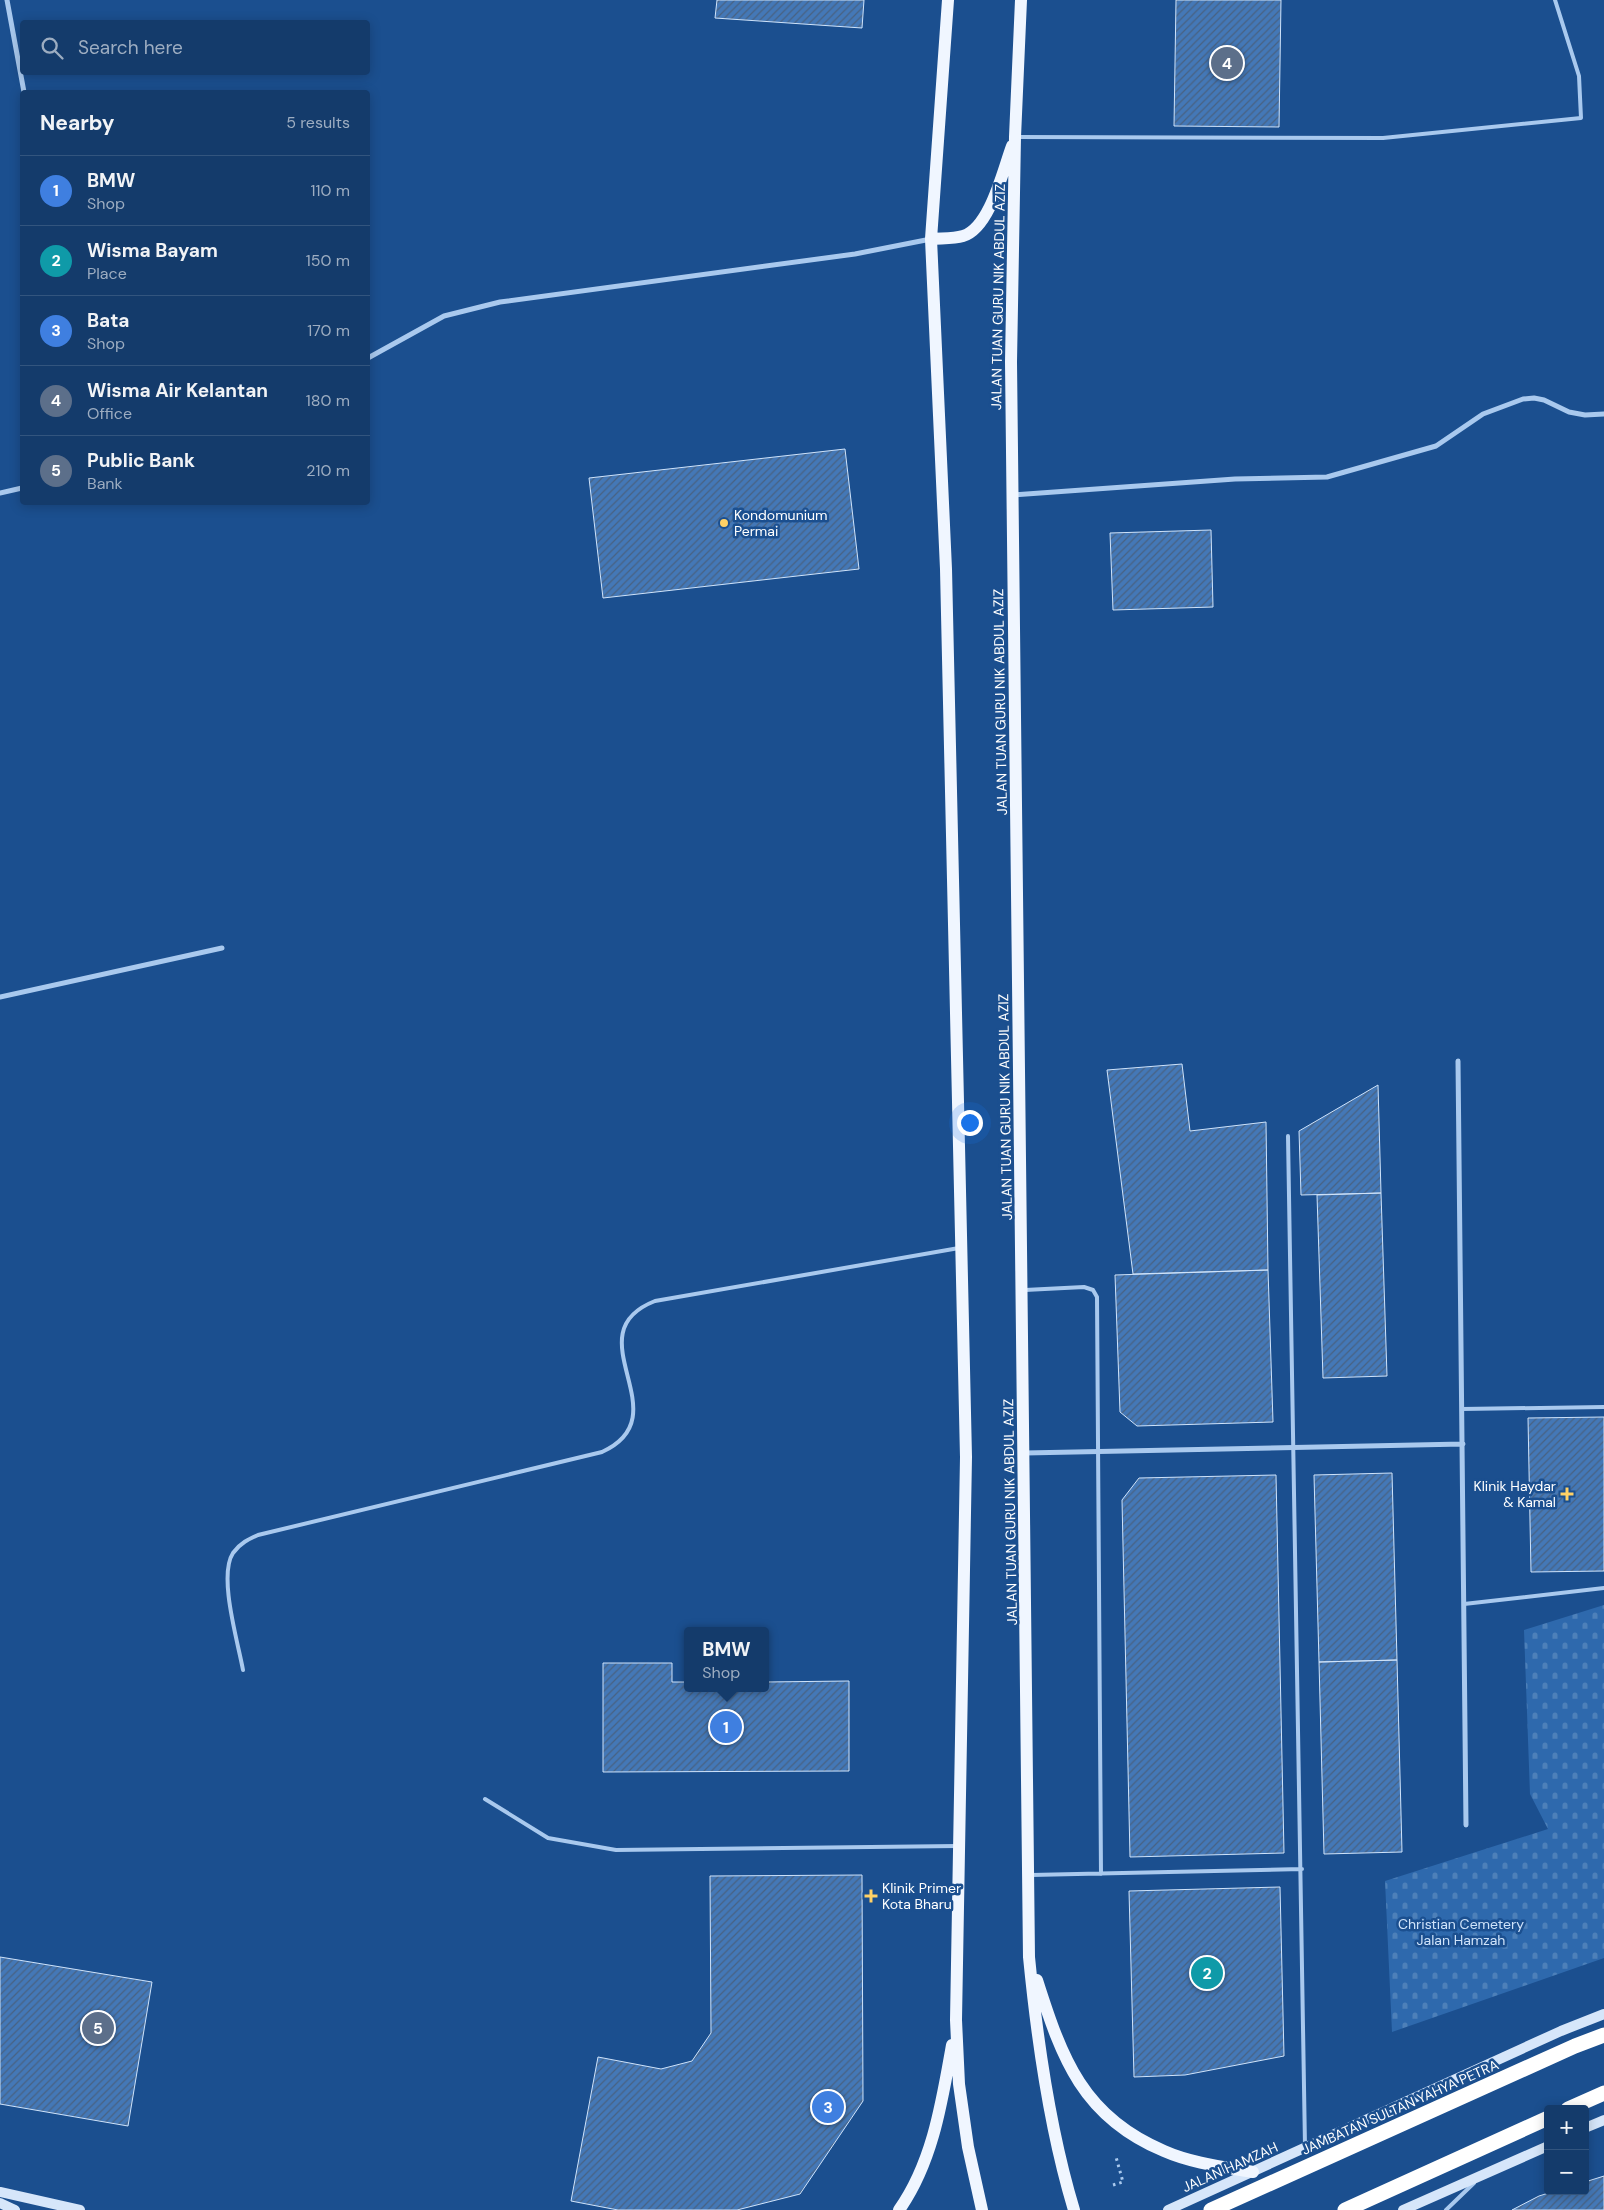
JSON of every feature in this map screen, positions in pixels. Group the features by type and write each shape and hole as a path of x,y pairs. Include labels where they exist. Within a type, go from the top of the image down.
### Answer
{"highway":[{"name":"JAMBATAN SULTAN YAHYA PETRA","path":"1211,2210 1566,2050 1604,2035"},
{"path":"1577,2105 1604,2093"},
{"path":"1345,2210 1544,2120"}],"main road":[{"path":"948,0 931,239 946,569 966,1457 956,2020 960,2093 968,2147 982,2210"},
{"name":"JALAN TUAN GURU NIK ABDUL AZIZ","path":"1021,0 1015,136 1010,362 1029,1957 1035,2016 1046,2082 1063,2171 1074,2210"},
{"path":"931,239 963,236 981,222 988,211 1015,136"},
{"path":"1029,1957 1049,2020 1068,2065 1091,2100 1126,2132 1165,2152 1253,2172"},
{"name":"JALAN HAMZAH","path":"1168,2210 1561,2031 1604,2014"},
{"path":"899,2210 929,2150 943,2096 956,2020"},
{"path":"1589,2126 1604,2120"},
{"path":"1403,2210 1544,2148"},
{"path":"0,2192 80,2210"},
{"path":"0,2203 15,2210"}],"street":[{"path":"7,0 20,70"},
{"path":"21,75 24,90"},
{"path":"370,357 444,316 500,302 855,254 931,239"},
{"path":"1012,496 1235,479 1327,477 1436,446 1483,414 1523,399 1534,398 1544,400 1569,412 1585,415 1604,414"},
{"path":"0,493 20,488"},
{"path":"0,997 222,948"},
{"path":"1458,1061 1466,1825"},
{"path":"1024,1453 1462,1444"}],"lane":[{"path":"1015,136 1383,138 1580,118 1579,76 1555,0"},
{"path":"1288,1136 1302,1869 1305,2149"},
{"path":"243,1670 227,1584 227,1568 233,1553 244,1542 258,1535 602,1452 617,1445 628,1434 633,1418 633,1402 622,1351 622,1334 627,1319 640,1307 655,1301 961,1248"},
{"path":"1022,1290 1084,1287 1093,1290 1097,1298 1101,1874"},
{"path":"1462,1409 1604,1407"},
{"path":"1464,1604 1604,1588"},
{"path":"485,1799 548,1838 616,1850 959,1846"},
{"path":"1029,1875 1302,1869"},
{"path":"1446,2210 1479,2178"}],"path":[{"path":"1113,2185 1123,2182 1114,2151"}],"green space":[{"name":"Christian Cemetery Jalan Hamzah","path":"1604,1605 1604,1958 1392,2032 1385,1881 1548,1829 1530,1794 1524,1630"}],"building":[{"path":"717,0 864,0 862,28 715,18"},
{"path":"1176,0 1281,0 1279,127 1174,126"},
{"name":"Kondomunium Permai","path":"845,449 859,569 603,598 589,478"},
{"path":"1211,530 1213,607 1113,610 1110,533"},
{"path":"1182,1064 1190,1131 1266,1122 1268,1270 1133,1274 1107,1070"},
{"path":"1378,1085 1381,1193 1301,1195 1299,1131"},
{"path":"1381,1193 1387,1376 1323,1378 1317,1195"},
{"path":"1268,1270 1273,1422 1137,1426 1120,1412 1115,1275"},
{"name":"Klinik Haydar & Kamal","path":"1604,1417 1604,1571 1531,1572 1528,1418"},
{"path":"1392,1473 1397,1660 1319,1662 1314,1475"},
{"path":"1276,1475 1284,1853 1130,1857 1122,1500 1139,1478"},
{"path":"1397,1660 1402,1852 1324,1854 1319,1662"},
{"path":"603,1663 672,1663 672,1682 684,1682 684,1692 769,1692 769,1682 849,1681 849,1771 603,1772"},
{"path":"862,1875 863,2101 800,2194 737,2210 618,2210 571,2201 598,2057 661,2069 692,2061 711,2033 710,1876"},
{"path":"1280,1887 1284,2056 1185,2075 1134,2077 1129,1891"},
{"path":"0,1957 152,1982 128,2126 0,2104"},
{"path":"1604,2176 1604,2210 1512,2210 1544,2194 1589,2195 1589,2181"}],"place":[{"name":"Wisma Air Kelantan","path":"1227,63"},
{"name":"Kondomunium Permai","path":"724,523"},
{"name":"Klinik Haydar & Kamal","path":"1567,1494"},
{"name":"BMW","path":"726,1727"},
{"name":"Klinik Primer Kota Bharu","path":"871,1896"},
{"name":"Wisma Bayam","path":"1207,1973"},
{"name":"Public Bank","path":"98,2028"},
{"name":"Bata","path":"828,2107"}]}
